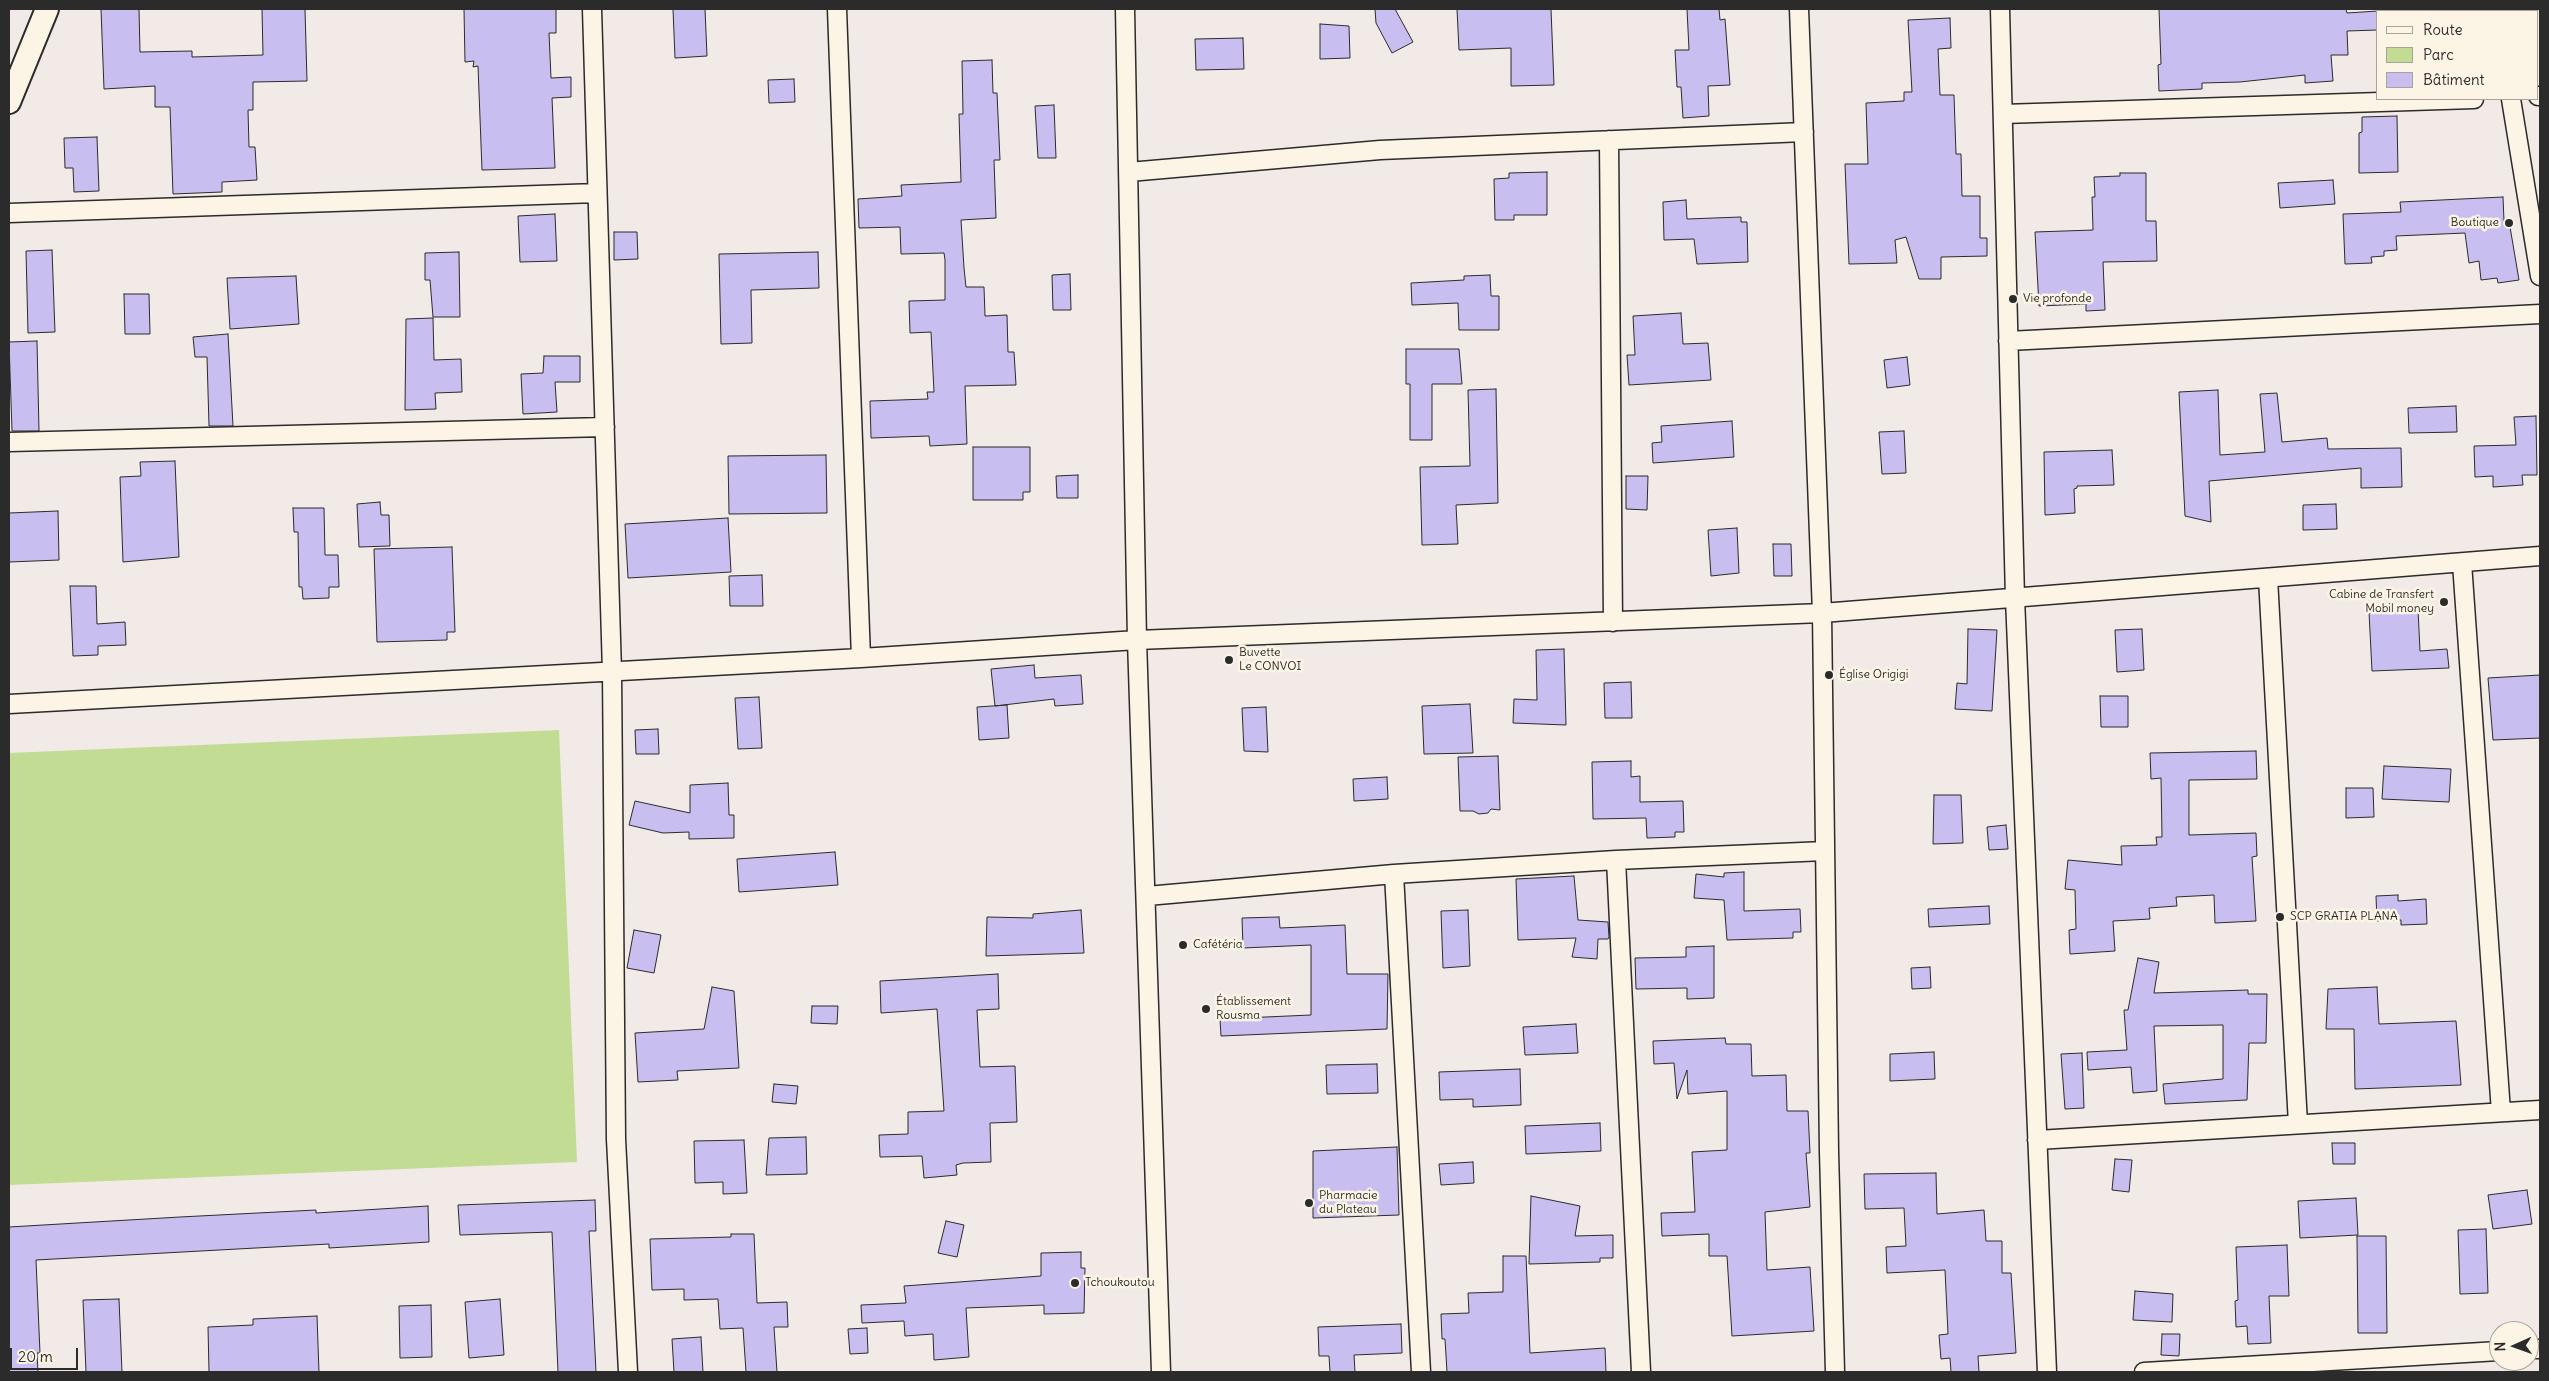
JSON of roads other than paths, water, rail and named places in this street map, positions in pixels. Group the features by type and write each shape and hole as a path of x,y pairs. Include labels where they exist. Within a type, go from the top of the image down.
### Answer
{"street":[{"path":"9,102 47,9"},
{"path":"592,9 612,672 616,1138 628,1372"},
{"path":"837,9 861,658"},
{"path":"1125,9 1137,640 1147,896 1161,1372"},
{"path":"1799,9 1822,613 1835,1372"},
{"path":"2000,9 2015,598 2047,1372"},
{"path":"2003,114 2443,100"},
{"path":"2511,100 2540,276"},
{"path":"1129,172 1380,150 1804,132"},
{"path":"1609,140 1613,622"},
{"path":"9,213 597,193"},
{"path":"2008,341 2540,314"},
{"path":"9,442 605,427"},
{"path":"9,704 861,658 1137,640 1822,613 2540,556"},
{"path":"2462,563 2501,1112"},
{"path":"2268,578 2298,1124"},
{"path":"1147,896 1394,874 1616,860 1825,851"},
{"path":"1616,860 1641,1372"},
{"path":"1394,874 1421,1372"},
{"path":"2037,1140 2540,1110"},
{"path":"2144,1372 2489,1352"}],"place":[{"name":"Boutique","path":"2509,223"},
{"name":"Vie profonde","path":"2013,299"},
{"name":"Cabine de Transfert Mobil money","path":"2444,602"},
{"name":"Buvette Le CONVOI","path":"1229,660"},
{"name":"Église Origigi","path":"1829,675"},
{"name":"SCP GRATIA PLANA","path":"2280,917"},
{"name":"Cafétéria","path":"1183,945"},
{"name":"Établissement Rousma","path":"1206,1009"},
{"name":"Pharmacie du Plateau","path":"1309,1203"},
{"name":"Tchoukoutou","path":"1075,1283"}]}
